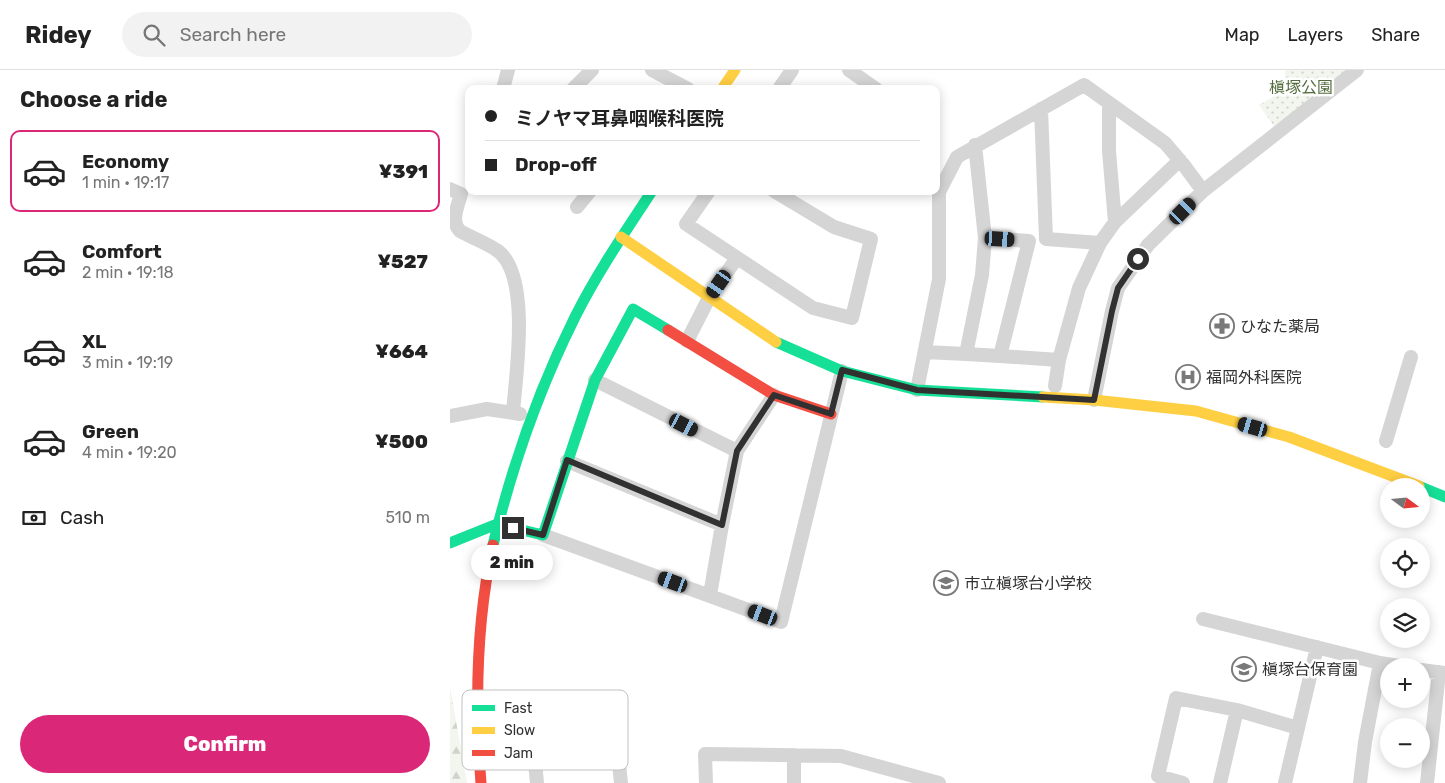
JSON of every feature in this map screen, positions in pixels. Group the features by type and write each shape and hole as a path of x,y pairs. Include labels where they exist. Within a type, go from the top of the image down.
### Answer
{"street":[{"path":"504,85 508,70"},
{"path":"577,85 592,70"},
{"path":"652,70 676,85"},
{"path":"725,85 735,70"},
{"path":"782,85 792,70"},
{"path":"849,70 870,85"},
{"path":"1094,400 1118,288 1148,245 1202,191 1357,70"},
{"path":"940,190 957,157 975,145 1084,85 1165,143 1180,160 1202,191"},
{"path":"1109,104 1115,222"},
{"path":"1041,108 1046,238"},
{"path":"966,354 982,275 985,238 975,145"},
{"path":"1055,386 1059,360 1079,288 1100,243 1115,222 1180,160"},
{"path":"450,189 461,194 454,221 456,227 498,251 506,260 513,274 518,301 519,323 514,412"},
{"path":"577,207 587,195"},
{"path":"478,690 486,577 497,524 531,417 558,352 576,315 620,237 649,195"},
{"path":"706,195 686,224 813,308 852,318 871,239 834,227 781,195"},
{"path":"917,390 939,280 939,195"},
{"path":"620,237 779,344 842,370 917,390 1094,400 1196,411 1289,437 1399,478"},
{"path":"985,238 1029,241 1046,238 1100,243"},
{"path":"1000,356 1029,241"},
{"path":"686,341 710,296 737,258"},
{"path":"543,535 595,380 633,309 774,395 831,414"},
{"path":"925,352 1059,360"},
{"path":"1386,440 1410,357"},
{"path":"450,543 497,524 543,535 781,622 842,370"},
{"path":"595,380 737,451"},
{"path":"710,595 737,451 774,395"},
{"path":"450,416 487,409 514,412 531,417"},
{"path":"567,460 722,525"},
{"path":"1430,491 1445,497"},
{"path":"1203,619 1380,663 1365,742 1360,783"},
{"path":"1285,783 1317,647"},
{"path":"1426,783 1442,673"},
{"path":"1184,783 1157,779 1176,698 1237,710 1298,728"},
{"path":"1220,783 1237,710"},
{"path":"706,783 705,754 841,756 895,777 939,783"},
{"path":"794,755 794,783"},
{"path":"480,770 481,783"},
{"path":"536,770 538,783"},
{"path":"620,770 621,783"}],"green space":[{"name":"槇塚公園","path":"1285,70 1349,70 1307,104 1274,126 1259,105 1271,98 1285,82"},
{"path":"450,687 462,755 462,770 465,770 467,783 450,783"}],"traffic: fast":[{"path":"493,545 518,457 538,400 562,344 593,285 649,195"},
{"path":"450,543 497,524 543,535 595,380 633,309 668,330"},
{"path":"776,342 842,371 917,390 1043,397"},
{"path":"1430,491 1445,497"}],"traffic: slow":[{"path":"725,85 735,70"},
{"path":"621,237 776,342"},
{"path":"1043,397 1094,400 1196,411 1289,437 1398,478"}],"traffic: jam":[{"path":"668,330 774,395 831,414"},
{"path":"478,690 478,664 483,604 493,545"},
{"path":"480,770 481,783"}],"place":[{"name":"ひなた薬局","path":"1222,326"},
{"name":"福岡外科医院","path":"1188,377"},
{"name":"市立槇塚台小学校","path":"946,583"},
{"name":"槇塚台保育園","path":"1244,669"}],"route":[{"path":"513,528 543,535 567,460 722,525 737,451 774,395 831,414 842,370 917,390 1094,400 1118,288 1138,259"}]}
